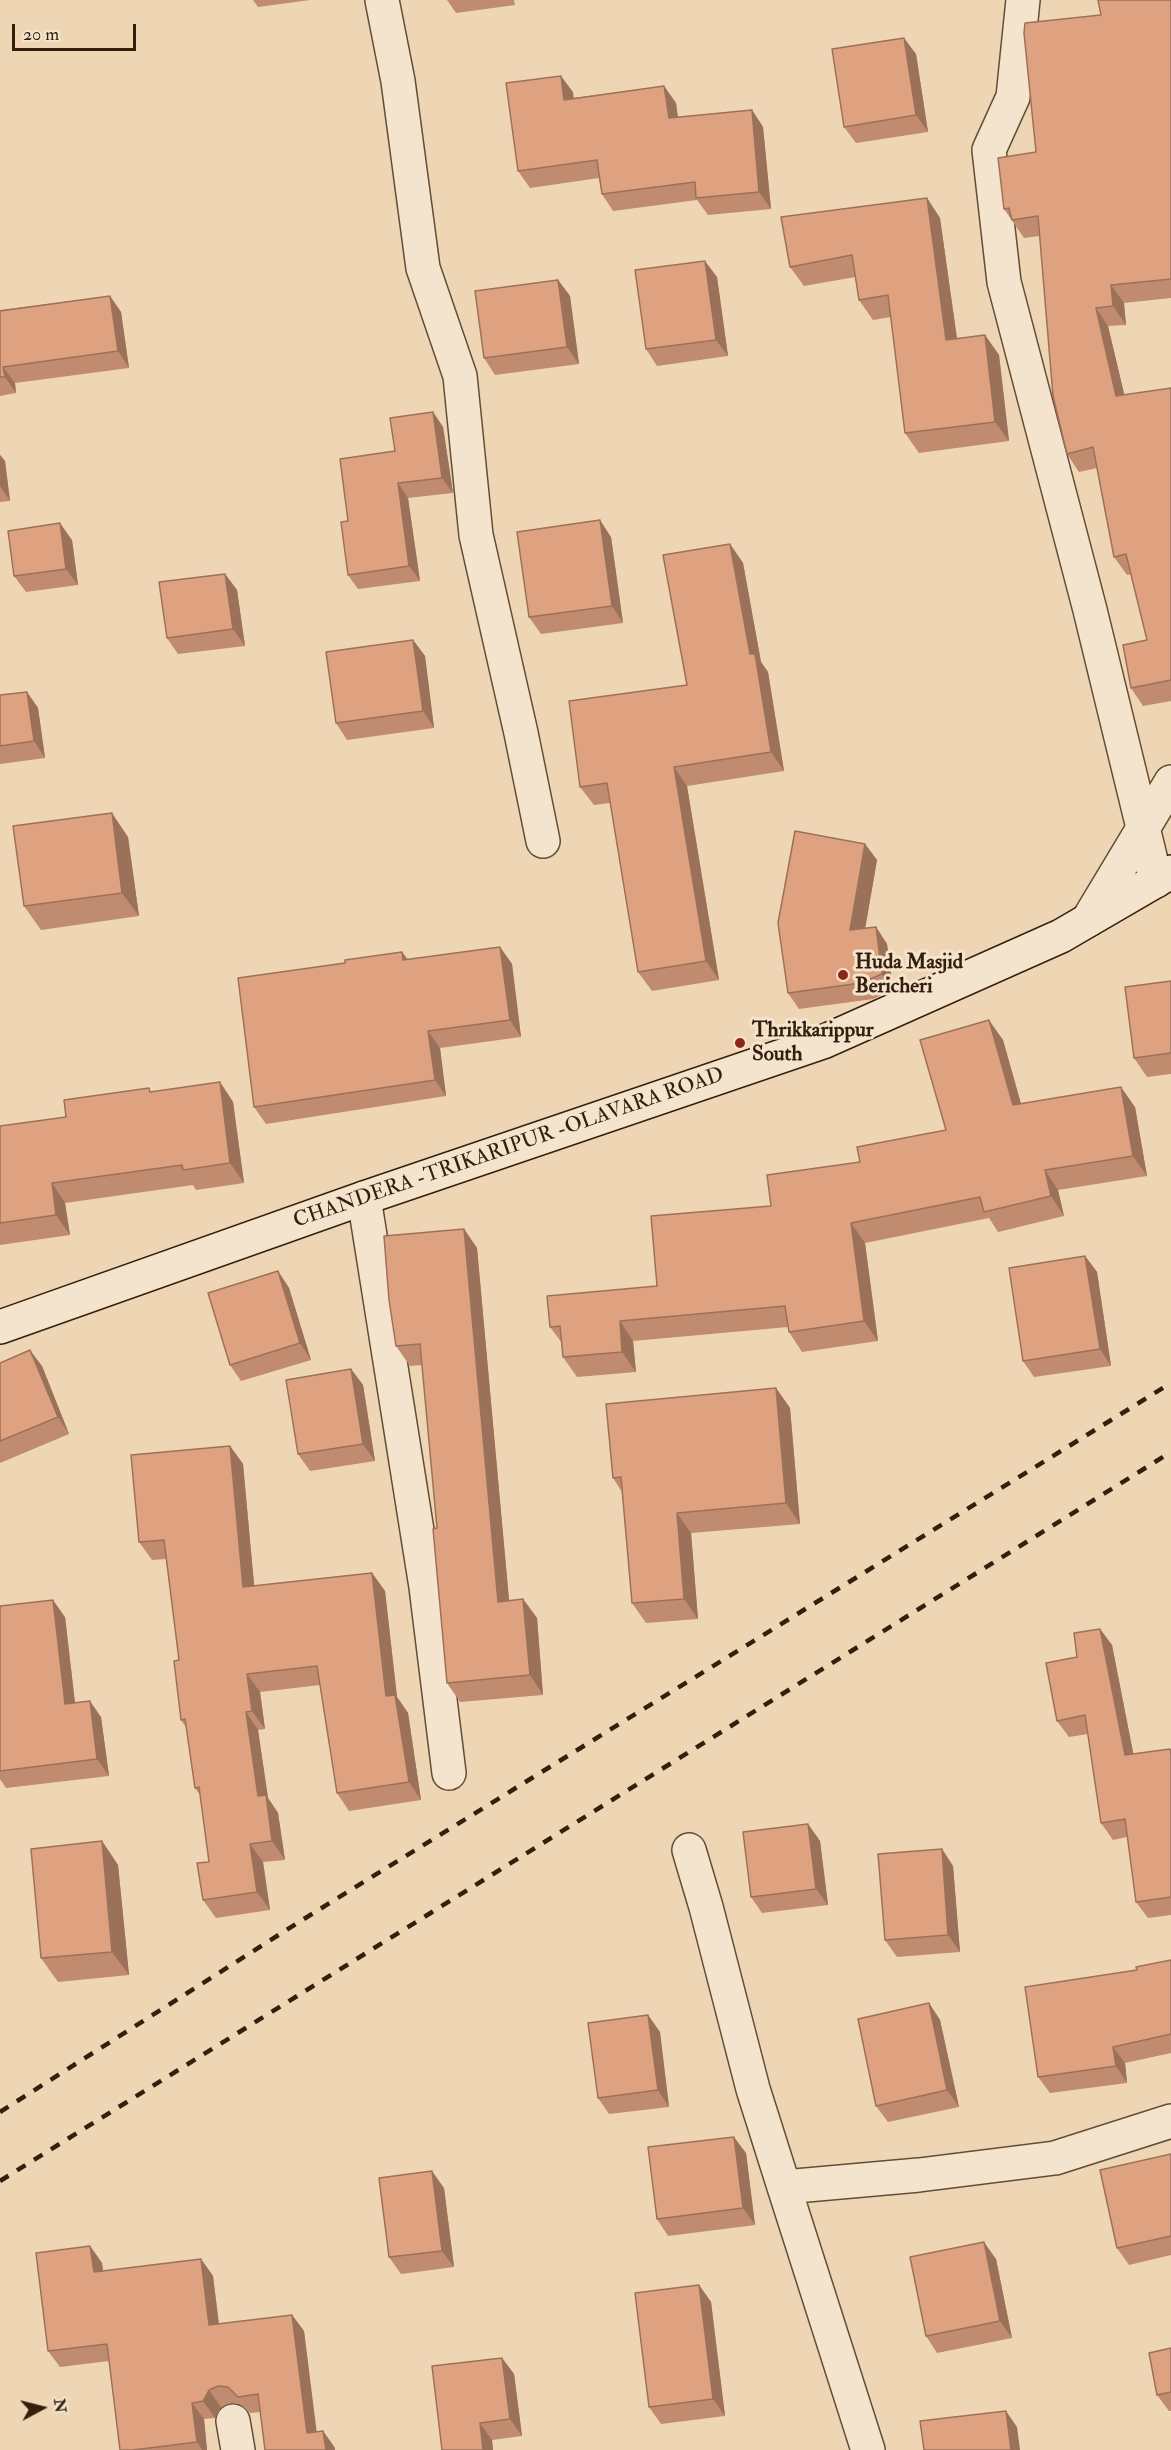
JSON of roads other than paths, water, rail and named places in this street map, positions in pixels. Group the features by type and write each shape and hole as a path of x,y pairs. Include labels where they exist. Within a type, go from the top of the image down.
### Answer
{"street":[{"path":"382,0 398,81 423,268 460,376 476,535 543,841"},
{"path":"1023,0 1013,97 989,150 1004,282 1087,598 1143,829 1164,877"},
{"path":"1088,920 1171,782"},
{"name":"CHANDERA -TRIKARIPUR -OLAVARA ROAD","path":"0,1327 364,1198 823,1042 1061,936 1164,877"},
{"path":"364,1198 426,1587 449,1773"},
{"path":"689,1850 753,2089 868,2450"},
{"path":"784,2187 920,2175 1055,2158 1171,2121"}],"railway":[{"path":"0,2112 299,1922 1171,1383"},
{"path":"0,2181 1171,1452"}],"place":[{"name":"Huda Masjid Bericheri","path":"843,975"},
{"name":"Thrikkarippur South","path":"740,1043"}]}
